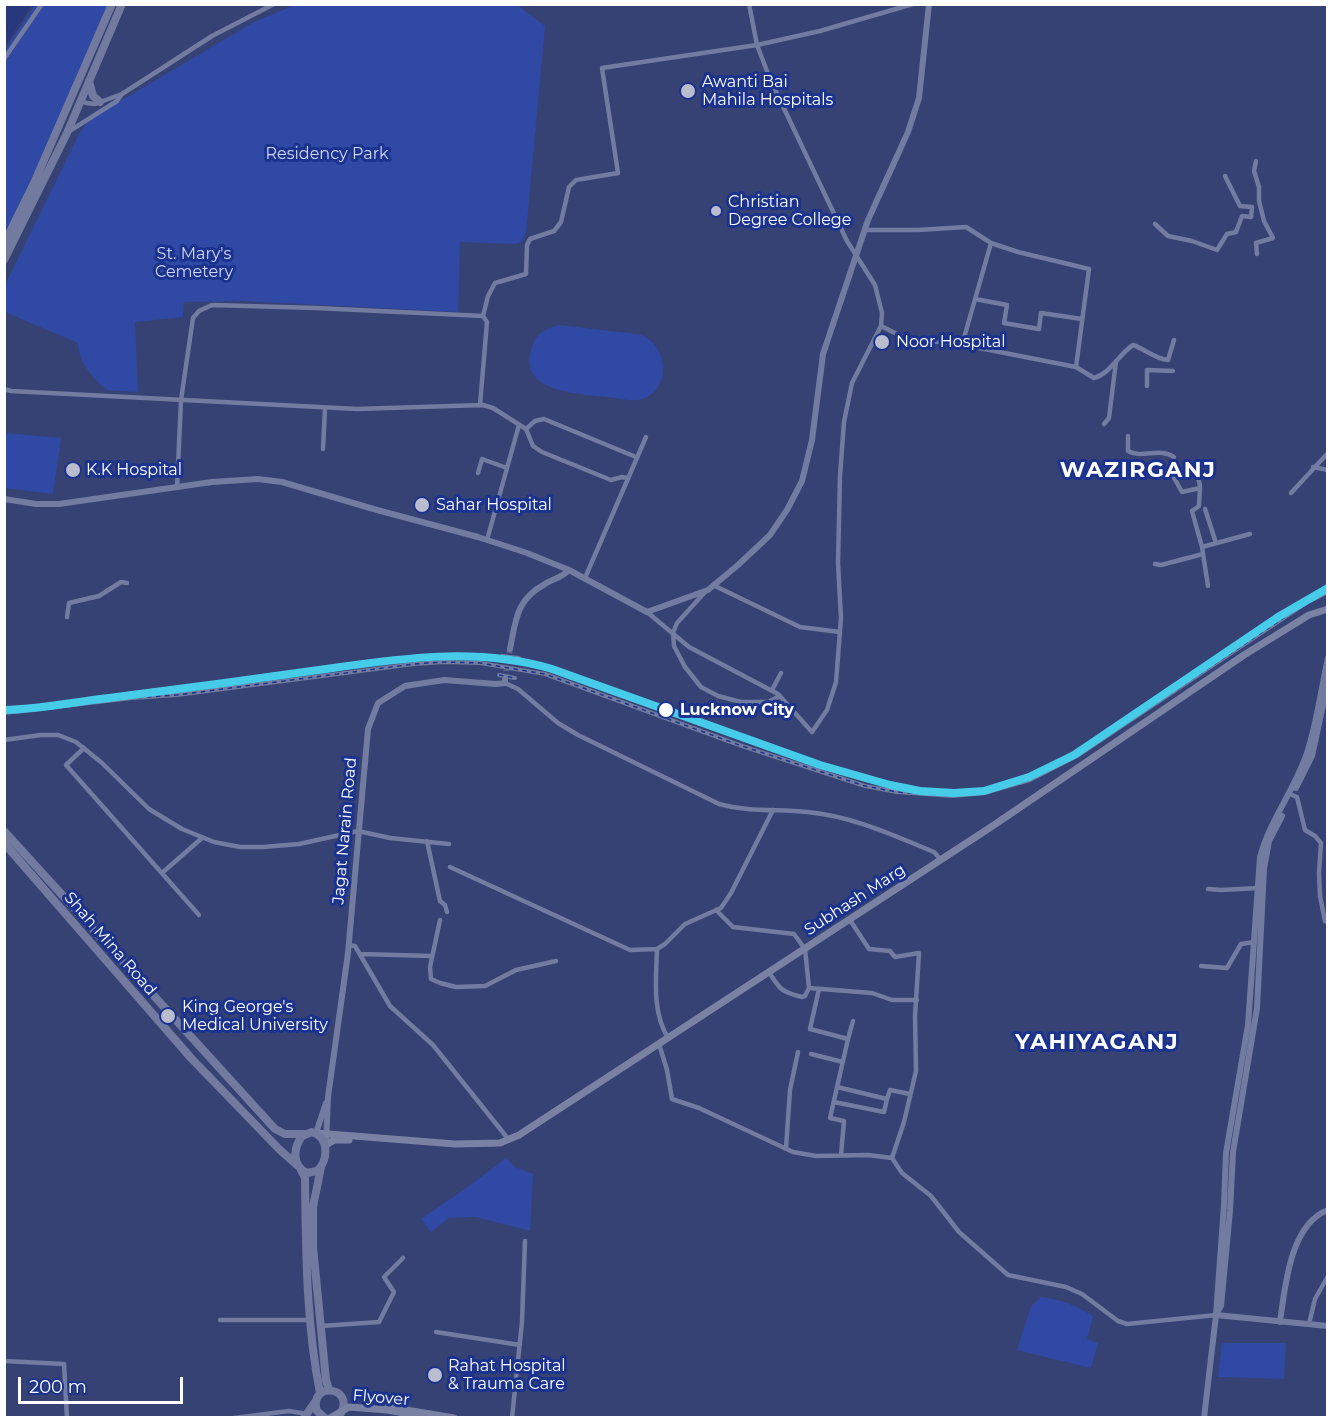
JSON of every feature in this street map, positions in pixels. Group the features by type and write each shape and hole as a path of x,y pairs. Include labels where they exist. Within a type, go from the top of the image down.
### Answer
{"main road":[{"path":"4,244 34,183 112,4"},
{"path":"4,260 67,132 122,4"},
{"path":"88,80 91,91 100,102"},
{"name":"Subhash Marg","path":"316,1133 455,1144 500,1143 519,1136 850,920 1197,689 1244,655 1308,615 1328,609"},
{"name":"Shah Mina Road","path":"4,831 275,1130 285,1134 304,1134"},
{"name":"Shah Mina Road","path":"4,843 219,1087 299,1168"},
{"path":"55,903 63,896"},
{"path":"113,968 121,960"},
{"path":"150,1010 158,1001"},
{"path":"219,1087 228,1078"},
{"path":"320,1393 311,1320 312,1272 314,1207 326,1145 324,1139 316,1133 304,1134 297,1144 296,1161 305,1178 312,1272 329,1390"},
{"name":"Subhash Marg","path":"326,1145 334,1140 375,1139"},
{"path":"299,1168 312,1173 321,1167"},
{"path":"305,1416 320,1393 329,1390 338,1393 344,1402 419,1418"},
{"path":"315,1401 317,1411 325,1418"},
{"path":"335,1416 344,1402"},
{"name":"Flyover","path":"335,1416 349,1407 387,1410 433,1418"},
{"path":"335,1416 350,1410 454,1418"}],"street":[{"path":"4,59 42,4"},
{"path":"81,99 91,104 122,94 212,36 274,4"},
{"path":"4,499 36,504 59,504 212,482 258,479 282,482 487,540 569,570 647,612 689,647 780,696 812,732 827,710 836,682 840,632 838,563 844,422 852,382 881,326 882,313 875,285 847,241 770,79 757,45 749,4"},
{"path":"480,405 487,322 483,316 488,296 495,283 526,274 527,245 531,239 554,231 561,222 569,186 576,180 618,172 603,68 757,45 820,31 913,4"},
{"path":"780,696 768,702 741,702 718,696 701,687 685,667 675,646 673,633 677,623 711,587 770,535 787,510 802,481 812,440 823,354 865,230 908,132 919,98 929,4"},
{"path":"67,132 117,100 122,94"},
{"path":"1256,161 1254,171 1259,187 1260,206 1264,221 1273,238 1256,243 1257,254"},
{"path":"1225,176 1240,206 1260,206"},
{"path":"1155,224 1168,236 1217,250 1227,234 1236,231 1242,216 1251,217 1252,207"},
{"path":"865,230 966,227 991,243 1018,252 1089,268 1076,367"},
{"path":"962,345 991,243"},
{"path":"975,299 1007,305 1004,323 1039,329 1041,313 1082,319"},
{"path":"177,488 181,400 193,318 199,311 212,305 483,316"},
{"path":"881,326 905,338 962,345 1076,367 1094,378 1101,376 1122,352 1133,345 1160,359 1168,360 1174,340"},
{"path":"1156,371 1160,359"},
{"path":"1104,424 1109,418 1116,361"},
{"path":"1147,386 1147,370 1173,371"},
{"path":"4,389 326,408 480,405 493,408 526,429 533,446 542,452 611,480 627,478"},
{"path":"323,449 326,408"},
{"path":"526,429 544,418 636,457"},
{"path":"487,540 519,425"},
{"path":"1128,436 1128,451 1134,454 1167,452 1174,456"},
{"path":"585,578 646,437"},
{"path":"1291,493 1328,453"},
{"path":"478,473 482,459 507,468"},
{"path":"1195,464 1200,488 1199,506 1192,511 1209,586"},
{"path":"1313,467 1328,470"},
{"path":"1173,476 1175,484 1182,492 1200,488"},
{"path":"1205,509 1215,543"},
{"path":"1202,547 1250,534"},
{"path":"1155,564 1161,565 1203,554"},
{"path":"510,649 516,619 525,598 569,570"},
{"path":"67,617 69,603 99,596 122,582 127,583"},
{"path":"647,612 711,587 800,627 840,632"},
{"path":"1204,1418 1216,1315 1226,1153 1248,1025 1260,857 1265,838 1291,790 1307,752 1328,658"},
{"path":"771,690 781,673"},
{"name":"Jagat Narain Road","path":"326,1145 328,1097 348,945 368,729 378,703 405,686 444,680 496,684 505,681"},
{"path":"505,681 568,729 719,804 733,808 808,812 868,825 934,852 940,860"},
{"path":"1216,1315 1221,1306 1233,1152 1257,1008 1264,869 1269,841 1312,756 1327,683"},
{"path":"4,740 58,735 76,742 149,809 182,830 214,842 240,847 263,847 299,844 358,831 390,838 449,844"},
{"path":"84,748 66,765 200,915"},
{"path":"1292,795 1297,797 1305,830 1321,843 1320,896 1325,921 1328,922"},
{"path":"450,867 630,950 657,949 686,924 721,908 731,893 773,810"},
{"path":"162,873 202,838"},
{"path":"426,841 440,901 445,905 447,912"},
{"path":"1208,889 1259,888"},
{"path":"716,910 733,927 794,934 805,949 809,988 805,996 785,993 778,987 770,972"},
{"path":"441,920 430,967 431,979 440,984 456,987 485,986 516,970 556,961"},
{"path":"850,920 868,949 890,951 895,957 919,953 916,1000 916,1071 892,1158"},
{"path":"1201,966 1227,968 1241,944 1255,942"},
{"path":"348,945 355,946 390,1006 433,1045 509,1140"},
{"path":"657,949 655,986 660,1025 668,1038"},
{"path":"360,954 432,956"},
{"path":"809,988 872,993 892,1000 916,1000"},
{"path":"819,989 810,1029 848,1039"},
{"path":"841,1155 844,1121 830,1118 853,1021"},
{"path":"659,1044 667,1070 672,1099 699,1108 793,1152 816,1156 868,1155 892,1158 902,1173 931,1196 958,1232 1008,1275 1066,1287 1082,1294 1118,1321 1127,1324 1216,1315 1328,1326"},
{"path":"786,1148 790,1090 798,1052"},
{"path":"811,1054 843,1062"},
{"path":"837,1088 887,1100"},
{"path":"834,1102 885,1112 890,1090 910,1094"},
{"name":"Jagat Narain Road","path":"316,1133 328,1097"},
{"path":"1280,1322 1287,1276 1297,1246 1308,1222 1316,1214 1328,1210"},
{"path":"512,1418 520,1345 525,1241"},
{"path":"321,1326 379,1322 394,1292 384,1276 403,1258"},
{"path":"1309,1324 1315,1299 1328,1276"},
{"path":"220,1320 311,1320"},
{"path":"436,1332 520,1345"},
{"path":"4,1361 64,1364 67,1418"},
{"path":"234,1418 289,1411 305,1416"}],"green space":[{"name":"Residency Park","path":"516,4 545,26 526,233 521,242 516,244 460,242 458,312 244,301 184,302 183,317 135,322 138,392 107,390 87,370 78,343 5,312 4,287 80,132 90,119 254,22 295,5"},
{"path":"35,5 108,5 5,236 4,51"},
{"path":"559,325 641,335 649,340 656,347 663,365 663,374 655,391 640,400 632,400 573,393 544,384 534,376 529,365 531,350 541,333"},
{"path":"5,433 61,438 53,494 5,488"},
{"path":"506,1158 515,1167 533,1174 530,1231 476,1217 449,1218 431,1232 421,1219"},
{"path":"1041,1297 1068,1303 1093,1316 1087,1339 1098,1343 1091,1368 1017,1350 1031,1306"},
{"path":"1222,1343 1286,1343 1284,1379 1218,1377"}],"shaded area":[{"path":"4,5 32,5 5,47"}],"tunnel":[{"path":"505,680 510,649"}],"railway":[{"path":"4,713 177,695 414,664 480,663 545,674 742,746 865,786 897,792 953,796 984,793 1030,780 1077,756 1306,603 1328,592"},
{"path":"502,656 519,658"},
{"path":"499,675 515,678"}],"transit line":[{"path":"4,710 43,707 411,658 468,656 496,658 552,669 820,765 890,785 920,791 954,793 984,791 1029,777 1074,755 1278,617 1328,588"}],"place":[{"name":"Awanti Bai Mahila Hospitals","path":"688,91"},
{"name":"Christian Degree College","path":"716,211"},
{"name":"Noor Hospital","path":"882,342"},
{"name":"K.K Hospital","path":"73,470"},
{"name":"Sahar Hospital","path":"422,505"},
{"name":"Lucknow City","path":"666,710"},
{"name":"King George's Medical University","path":"168,1016"},
{"name":"Rahat Hospital & Trauma Care","path":"435,1375"}],"district":[{"name":"WAZIRGANJ","path":"1138,471"},
{"name":"YAHIYAGANJ","path":"1097,1043"}],"park label":[{"name":"St. Mary's Cemetery","path":"194,263"}]}
